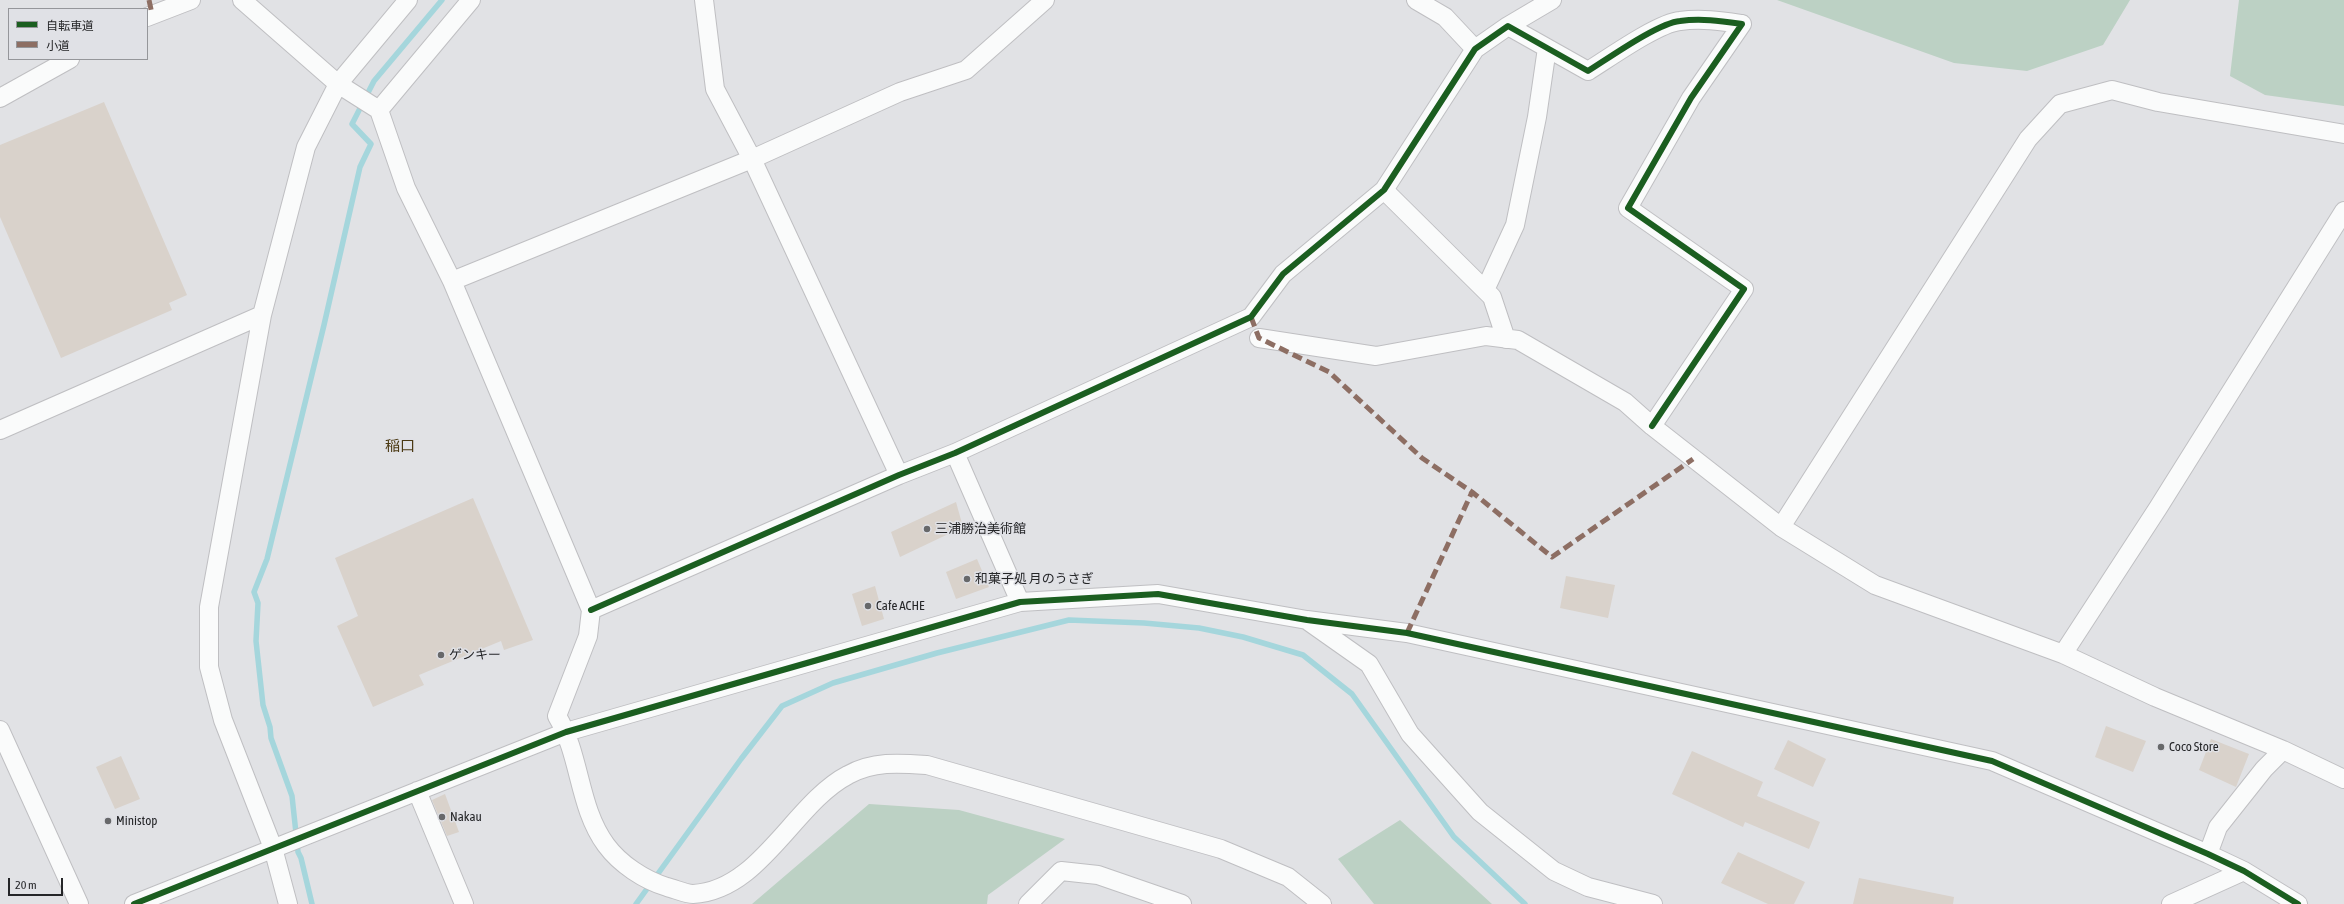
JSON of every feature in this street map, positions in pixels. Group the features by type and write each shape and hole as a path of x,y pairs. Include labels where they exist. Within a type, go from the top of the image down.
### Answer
{"street":[{"path":"148,16 191,0"},
{"path":"242,0 338,84 379,110 406,188 452,281 591,610 588,636 557,716 566,732 583,797 594,826 606,846 626,865 652,880 695,897 720,888 743,874 762,858 826,788 848,774 882,763 927,764 1221,849 1288,877 1322,904"},
{"path":"288,904 273,848 233,750 209,666 209,607 262,315 306,148 338,84 408,0"},
{"path":"379,110 471,0"},
{"path":"704,0 715,89 752,159 899,475"},
{"path":"452,281 752,159 900,92 966,70 1045,0"},
{"path":"1416,0 1445,18 1474,49"},
{"path":"591,610 899,475 955,453 1251,317 1283,274 1384,190 1474,49 1508,26 1552,0"},
{"path":"1508,26 1588,71 1651,33 1678,21 1706,19 1742,24 1691,98 1628,208 1744,289 1652,426"},
{"path":"1485,290 1515,225 1537,117 1547,48"},
{"path":"0,98 68,60"},
{"path":"1781,527 2028,139 2060,104 2112,90 2158,102 2344,134"},
{"path":"1384,190 1492,297 1506,339"},
{"path":"2063,654 2158,508 2344,211"},
{"path":"0,430 262,315"},
{"path":"1259,338 1376,356 1486,336 1518,340 1625,402 1652,426 1781,527 1875,585 2063,654 2155,697 2283,750 2344,778"},
{"path":"955,453 1020,602"},
{"path":"134,904 566,732 1020,602 1158,594 1307,620 1407,633 1992,761 2208,854 2244,871 2298,904"},
{"path":"1307,620 1368,664 1410,734 1480,812 1554,871 1588,887 1652,904"},
{"path":"0,730 78,904"},
{"path":"2208,854 2218,827 2264,770 2283,750"},
{"path":"417,791 464,904"},
{"path":"1033,902 1061,871 1098,875 1182,904"},
{"path":"2171,904 2244,871"}],"green space":[{"path":"1777,0 2130,0 2103,45 2027,71 1954,63"},
{"path":"2239,0 2344,0 2344,106 2265,95 2230,76"},
{"path":"869,804 959,810 1065,839 988,895 987,904 752,904"},
{"path":"1400,820 1492,904 1374,904 1338,859"}],"building":[{"path":"104,102 187,295 169,303 172,310 61,358 0,217 0,145"},
{"path":"473,498 533,640 504,650 501,641 419,675 424,685 373,707 337,626 358,616 335,558"},
{"name":"三浦勝治美術館","path":"956,502 963,527 900,557 891,532"},
{"name":"和菓子処 月のうさぎ","path":"977,559 989,587 956,599 946,572"},
{"path":"1566,576 1615,585 1608,618 1560,608"},
{"name":"Cafe ACHE","path":"875,586 884,619 862,626 852,594"},
{"path":"2106,726 2146,741 2133,772 2095,757"},
{"path":"2211,739 2249,754 2236,787 2199,770"},
{"path":"1788,740 1826,759 1813,787 1774,769"},
{"path":"1692,751 1763,782 1757,796 1820,822 1809,849 1745,822 1743,827 1672,794"},
{"path":"121,756 140,799 115,809 96,767"},
{"name":"Nakau","path":"445,794 459,832 447,836 432,800"},
{"path":"1738,852 1805,882 1794,904 1768,904 1721,883"},
{"path":"1859,878 1954,897 1953,904 1853,904"}],"waterway":[{"path":"312,904 301,858 298,852 292,796 271,738 270,727 263,705 256,641 258,603 254,592 267,559 324,325 360,167 371,144 352,124 374,81 442,0"},
{"path":"636,904 741,759 782,706 833,683 937,653 1069,620 1144,623 1199,628 1243,637 1303,655 1352,694 1454,837 1525,904"}],"marked path":[{"path":"149,0 152,14"},
{"path":"1251,317 1259,338 1329,372 1422,458 1472,492 1552,557 1693,459"},
{"path":"1407,633 1472,492"}],"cycle path":[{"path":"591,610 899,475 955,453 1251,317 1283,274 1384,190 1475,49 1508,26 1588,71 1647,34 1671,23 1688,20 1703,20 1742,24 1691,98 1628,208 1744,289 1652,426"},
{"path":"134,904 566,732 1020,602 1158,594 1307,620 1407,633 1992,761 2208,854 2244,871 2298,904"}],"place":[{"name":"三浦勝治美術館","path":"927,529"},
{"name":"和菓子処 月のうさぎ","path":"967,579"},
{"name":"Cafe ACHE","path":"868,606"},
{"name":"ゲンキー","path":"441,655"},
{"name":"Coco Store","path":"2161,747"},
{"name":"Nakau","path":"442,817"},
{"name":"Ministop","path":"108,821"}],"district":[{"name":"稲口","path":"400,446"}]}
